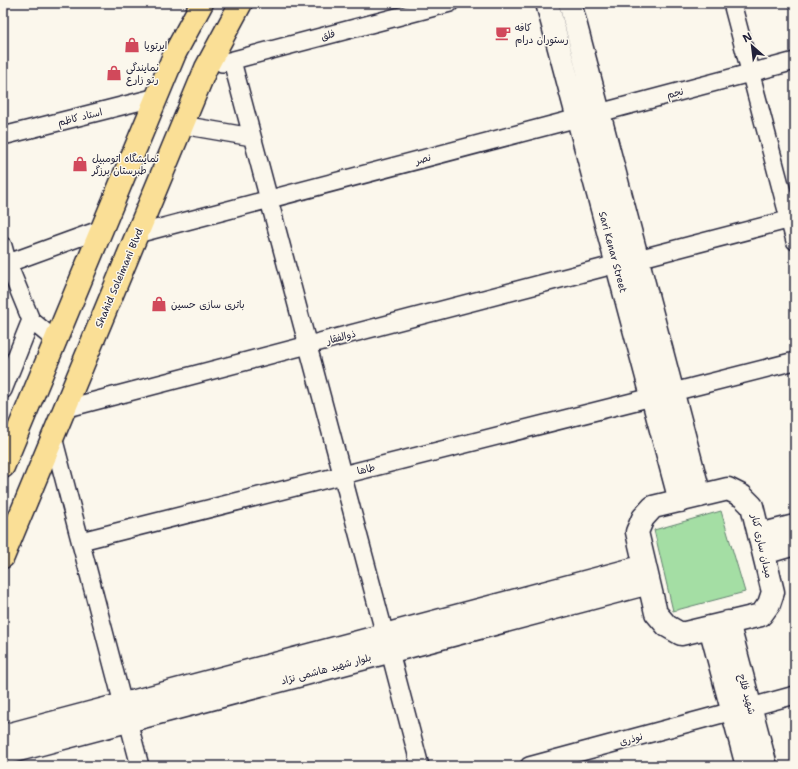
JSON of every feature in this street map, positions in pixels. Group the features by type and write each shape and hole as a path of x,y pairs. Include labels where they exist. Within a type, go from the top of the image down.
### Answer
{"highway":[{"path":"3,467 8,444 56,341 175,53 202,3"},
{"name":"Shahid Soleimani Blvd","path":"3,557 206,68 241,3"}],"main road":[{"name":"Sari Kenar Street","path":"547,3 680,501"},
{"path":"570,3 700,496"},
{"path":"578,118 599,113"},
{"path":"617,264 638,259"},
{"path":"652,397 673,392"},
{"name":"میدان ساری کنار","path":"728,489 742,496 752,506 773,592 769,604 761,614 681,634 667,626 656,613 637,532 643,518 653,507 700,496 728,489"},
{"path":"761,544 795,526"},
{"path":"761,544 795,544"},
{"name":"بلوار شهید هاشمی نژاد","path":"3,754 126,713 647,574"},
{"name":"شهید فلاح","path":"719,625 742,709 766,766"},
{"name":"شهید فلاح","path":"742,709 747,766"},
{"name":"بلوار شهید هاشمی نژاد","path":"3,736 126,713"}],"street":[{"name":"فلق","path":"206,68 450,3"},
{"path":"732,3 792,219 795,241"},
{"path":"232,61 420,766"},
{"name":"نجم","path":"599,113 795,61"},
{"name":"استاد کاظم","path":"3,136 157,97"},
{"name":"نصر","path":"137,234 578,118"},
{"path":"182,125 252,137"},
{"path":"638,259 792,219"},
{"path":"5,264 102,229"},
{"path":"3,246 5,264 31,320 56,341"},
{"name":"ذوالفقار","path":"64,409 617,264"},
{"path":"3,390 31,320"},
{"path":"673,392 795,361"},
{"name":"طاها","path":"80,541 652,397"},
{"path":"53,437 140,766"},
{"name":"نوذری","path":"529,766 795,695"}],"green space":[{"path":"721,511 745,592 673,611 654,530"}],"place":[{"name":"کافه رستوران درام","path":"503,33"},
{"name":"ایرتویا","path":"132,45"},
{"name":"نمایندگی رنو زارع","path":"114,73"},
{"name":"نمایشگاه اتومبیل طبرستان برزگر","path":"80,164"},
{"name":"باتری سازی حسین","path":"159,304"}]}
